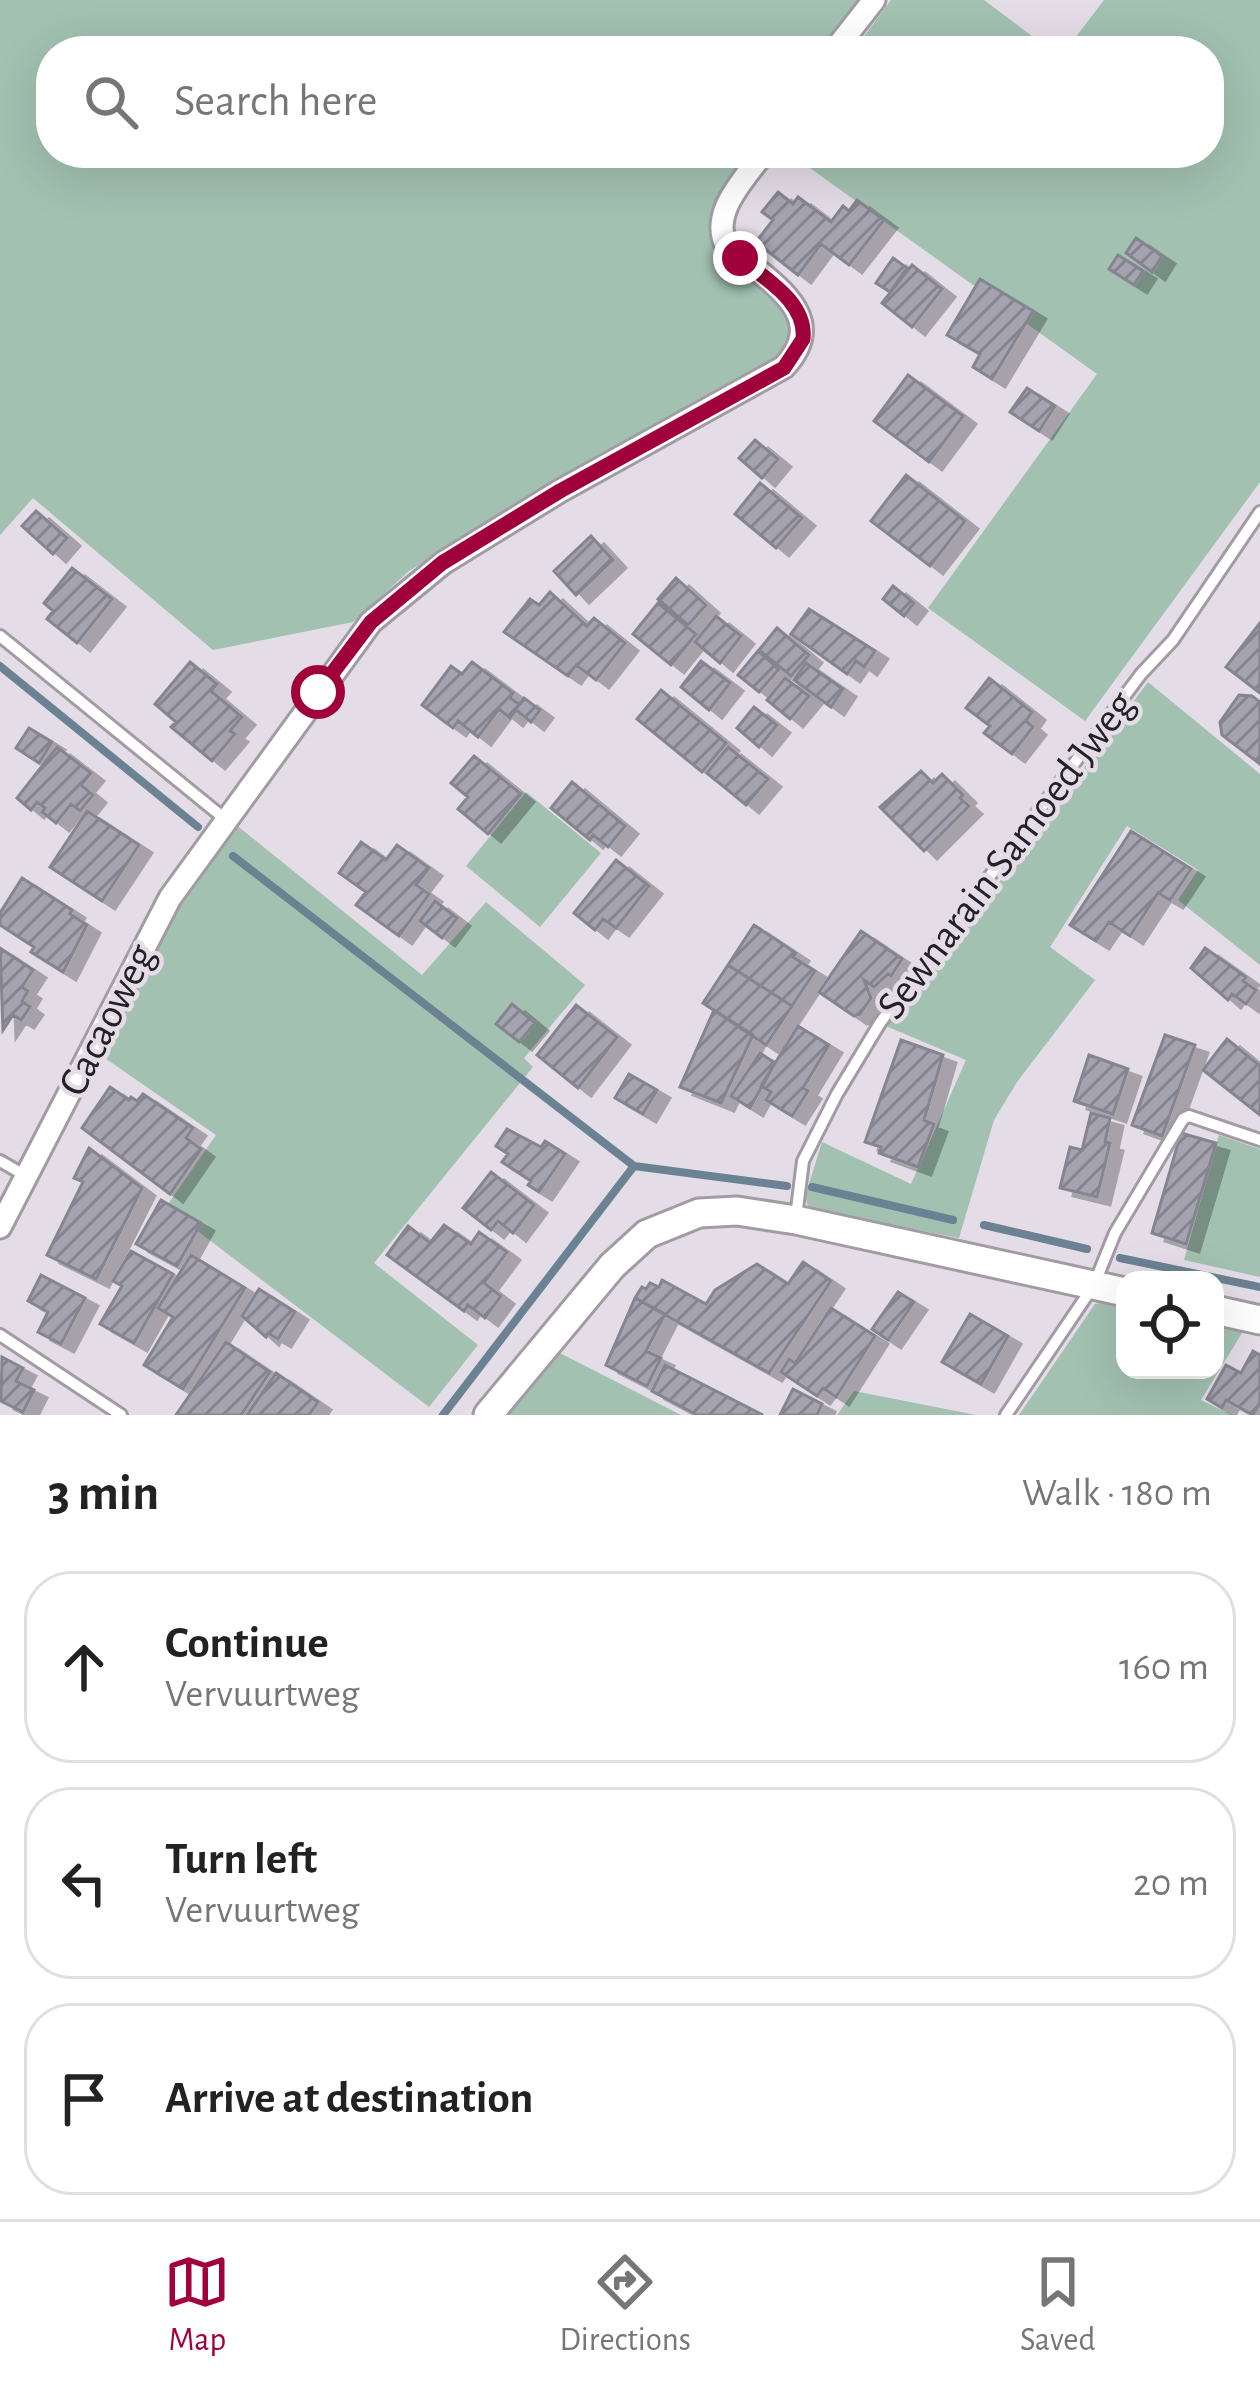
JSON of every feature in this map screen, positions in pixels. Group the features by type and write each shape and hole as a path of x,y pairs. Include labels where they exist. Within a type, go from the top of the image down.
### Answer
{"street":[{"path":"846,36 874,0"},
{"name":"Cacaoweg","path":"0,1227 170,898 371,622 409,588 560,491 784,368 792,358 803,339 799,313 721,236 724,212 753,168"},
{"path":"488,1415 612,1266 647,1234 699,1213 737,1211 796,1220 1116,1290"},
{"path":"1224,1312 1260,1320"}],"lane":[{"name":"Sewnarain Samoed Jweg","path":"796,1220 803,1161 880,1023 1141,674 1173,640 1260,512"},
{"path":"0,636 225,819"},
{"path":"1006,1415 1094,1286 1114,1233 1184,1119 1189,1116 1260,1140"},
{"path":"0,1161 26,1176"},
{"path":"0,1335 121,1415"}],"green space":[{"path":"0,0 862,0 837,36 36,36 36,168 744,168 711,217 712,239 783,303 792,332 777,360 595,458 409,571 353,622 213,650 33,498 0,535"},
{"path":"891,0 984,0 1032,36 864,36"},
{"path":"1104,0 1260,0 1260,482 1085,721 928,608 1097,374 810,168 1224,168 1224,36 1076,36"},
{"path":"1148,682 1260,774 1260,965 1178,900 1198,870 1127,826 1050,947 1095,980 994,1120 959,1238 809,1209 805,1197 822,1142 911,1184 966,1060 886,1026"},
{"path":"526,792 601,853 540,927 466,866"},
{"path":"235,824 422,975 486,902 585,985 524,1058 533,1067 374,1263 478,1345 429,1407 166,1207 216,1135 99,1054 190,881"},
{"path":"1219,1135 1260,1149 1260,1277 1184,1260"},
{"path":"1116,1302 1116,1379 1214,1379 1201,1400 1232,1415 1019,1415 1095,1304"},
{"path":"1224,1323 1245,1328 1224,1362"},
{"path":"552,1349 681,1415 503,1415"},
{"path":"854,1391 976,1415 837,1415"}],"building":[{"path":"778,192 793,204 798,197 831,222 843,206 849,211 857,200 884,220 849,265 821,244 798,275 756,242 773,220 762,212"},
{"path":"1136,238 1162,256 1152,272 1126,253"},
{"path":"1118,255 1143,271 1134,285 1109,269"},
{"path":"893,258 907,268 890,292 876,283"},
{"path":"912,265 942,289 912,327 882,303"},
{"path":"980,279 1033,311 992,379 973,367 980,354 947,335"},
{"path":"908,375 963,416 929,462 874,421"},
{"path":"1027,388 1055,406 1039,431 1010,412"},
{"path":"755,440 778,459 762,478 739,458"},
{"path":"906,475 965,521 930,566 871,521"},
{"path":"760,483 802,518 776,548 735,514"},
{"path":"36,511 67,538 53,554 22,526"},
{"path":"591,536 613,560 576,595 554,571"},
{"path":"72,568 112,599 77,643 47,619 53,611 44,603"},
{"path":"676,578 706,605 688,625 658,599"},
{"path":"893,586 914,603 904,616 883,599"},
{"path":"550,592 587,626 594,618 625,643 596,680 576,665 568,676 504,632 530,599 539,605"},
{"path":"658,603 696,634 671,665 633,634"},
{"path":"809,609 875,651 864,667 856,661 847,674 791,634"},
{"path":"716,616 741,636 720,663 695,642"},
{"path":"1260,623 1260,693 1226,667"},
{"path":"777,628 809,655 791,676 759,650"},
{"path":"758,651 779,669 759,692 738,675"},
{"path":"701,661 730,683 709,710 681,687"},
{"path":"190,662 217,684 211,691 242,717 230,731 235,734 212,761 171,727 176,722 155,704"},
{"path":"472,662 513,693 510,698 519,704 524,698 540,710 531,722 516,710 510,718 499,709 478,737 458,721 453,728 422,705 451,666 462,674"},
{"path":"806,663 843,689 831,707 794,680"},
{"path":"785,678 809,696 790,719 767,700"},
{"path":"989,678 1032,712 1026,721 1033,727 1012,754 984,733 990,726 966,708"},
{"path":"661,690 726,743 702,772 637,719"},
{"path":"1239,695 1260,702 1260,764 1222,735 1220,722"},
{"path":"754,707 777,725 759,747 737,728"},
{"path":"29,728 52,742 39,763 16,748"},
{"path":"57,747 91,773 81,785 93,795 80,811 71,804 56,823 37,802 31,810 17,798"},
{"path":"728,747 768,779 746,805 707,773"},
{"path":"474,756 521,794 488,834 458,809 468,797 451,783"},
{"path":"921,771 933,783 942,774 969,806 924,851 880,807"},
{"path":"572,782 625,826 608,847 593,835 590,840 551,808"},
{"path":"87,811 139,845 102,901 50,867"},
{"path":"1131,831 1191,869 1170,900 1158,893 1130,936 1109,922 1096,941 1070,925"},
{"path":"361,842 386,860 397,845 429,868 416,885 429,894 399,936 356,905 366,892 339,873"},
{"path":"616,860 649,886 616,928 603,919 595,930 574,913"},
{"path":"22,878 87,925 63,972 0,925 0,913"},
{"path":"435,901 457,918 442,938 420,921"},
{"path":"754,925 815,971 792,1006 728,965"},
{"path":"861,931 902,959 891,976 874,987 864,980 871,998 854,1016 819,992"},
{"path":"0,948 33,970 22,987 28,991 22,1001 30,1007 21,1020 13,1015 3,1030"},
{"path":"1205,948 1246,977 1243,981 1256,990 1246,1004 1232,994 1228,1000 1191,968"},
{"path":"728,965 792,1006 766,1045 703,1003"},
{"path":"512,1004 535,1023 519,1042 496,1024"},
{"path":"576,1005 617,1037 578,1088 537,1055"},
{"path":"714,1010 753,1035 721,1103 680,1087"},
{"path":"798,1026 829,1045 792,1116 766,1100 771,1092 761,1086"},
{"path":"1165,1035 1195,1045 1162,1136 1132,1125"},
{"path":"1227,1039 1260,1066 1260,1115 1203,1070"},
{"path":"901,1040 943,1055 924,1120 934,1124 918,1167 879,1153 881,1147 865,1142"},
{"path":"760,1053 775,1063 750,1108 731,1096"},
{"path":"1089,1055 1128,1069 1113,1114 1074,1101"},
{"path":"629,1074 657,1090 643,1114 615,1098"},
{"path":"110,1087 129,1100 137,1101 143,1094 193,1128 186,1138 201,1149 170,1194 82,1128"},
{"path":"1091,1113 1110,1118 1105,1142 1110,1143 1097,1197 1060,1188 1070,1147 1082,1150"},
{"path":"507,1129 541,1147 545,1141 565,1154 539,1192 502,1162 508,1154 496,1146"},
{"path":"1181,1133 1216,1143 1186,1244 1152,1233"},
{"path":"89,1148 142,1188 96,1279 47,1255 83,1182 74,1178"},
{"path":"491,1172 534,1205 513,1233 498,1221 491,1230 463,1208"},
{"path":"161,1200 201,1223 177,1266 136,1244"},
{"path":"444,1225 471,1244 479,1232 507,1252 484,1283 501,1296 485,1318 468,1305 464,1311 387,1255 408,1226 430,1243"},
{"path":"131,1251 173,1274 134,1343 100,1324 122,1286 113,1281"},
{"path":"191,1255 245,1288 183,1389 144,1365 173,1317 158,1308"},
{"path":"803,1262 831,1281 769,1373 635,1298 642,1287 650,1283 659,1287 662,1280 706,1304 715,1290 757,1264 788,1284"},
{"path":"41,1275 85,1298 61,1344 38,1332 48,1312 28,1301"},
{"path":"259,1289 295,1312 278,1339 268,1333 266,1337 242,1316"},
{"path":"898,1292 914,1302 888,1340 872,1329"},
{"path":"635,1298 665,1314 646,1351 661,1358 647,1386 606,1365"},
{"path":"831,1308 875,1336 836,1397 823,1388 817,1396 781,1372 789,1359 795,1363"},
{"path":"970,1314 1008,1336 981,1384 942,1362"},
{"path":"226,1342 270,1372 241,1415 176,1415"},
{"path":"1253,1351 1260,1355 1260,1402 1253,1415 1226,1400 1222,1408 1207,1399 1218,1379 1224,1379 1226,1365 1241,1373"},
{"path":"2,1357 23,1368 16,1381 34,1390 23,1412 1,1401"},
{"path":"665,1365 763,1415 697,1415 652,1391"},
{"path":"276,1373 318,1402 309,1415 247,1415"},
{"path":"793,1389 822,1404 817,1415 780,1415"}],"waterway":[{"path":"0,666 198,827"},
{"path":"233,856 634,1166 443,1415"},
{"path":"634,1166 787,1186"},
{"path":"812,1187 953,1220"},
{"path":"984,1225 1087,1249"},
{"path":"1120,1258 1260,1287"}],"route":[{"path":"318,692 371,622 442,563 560,491 784,368 803,339 799,313 740,258"}]}
